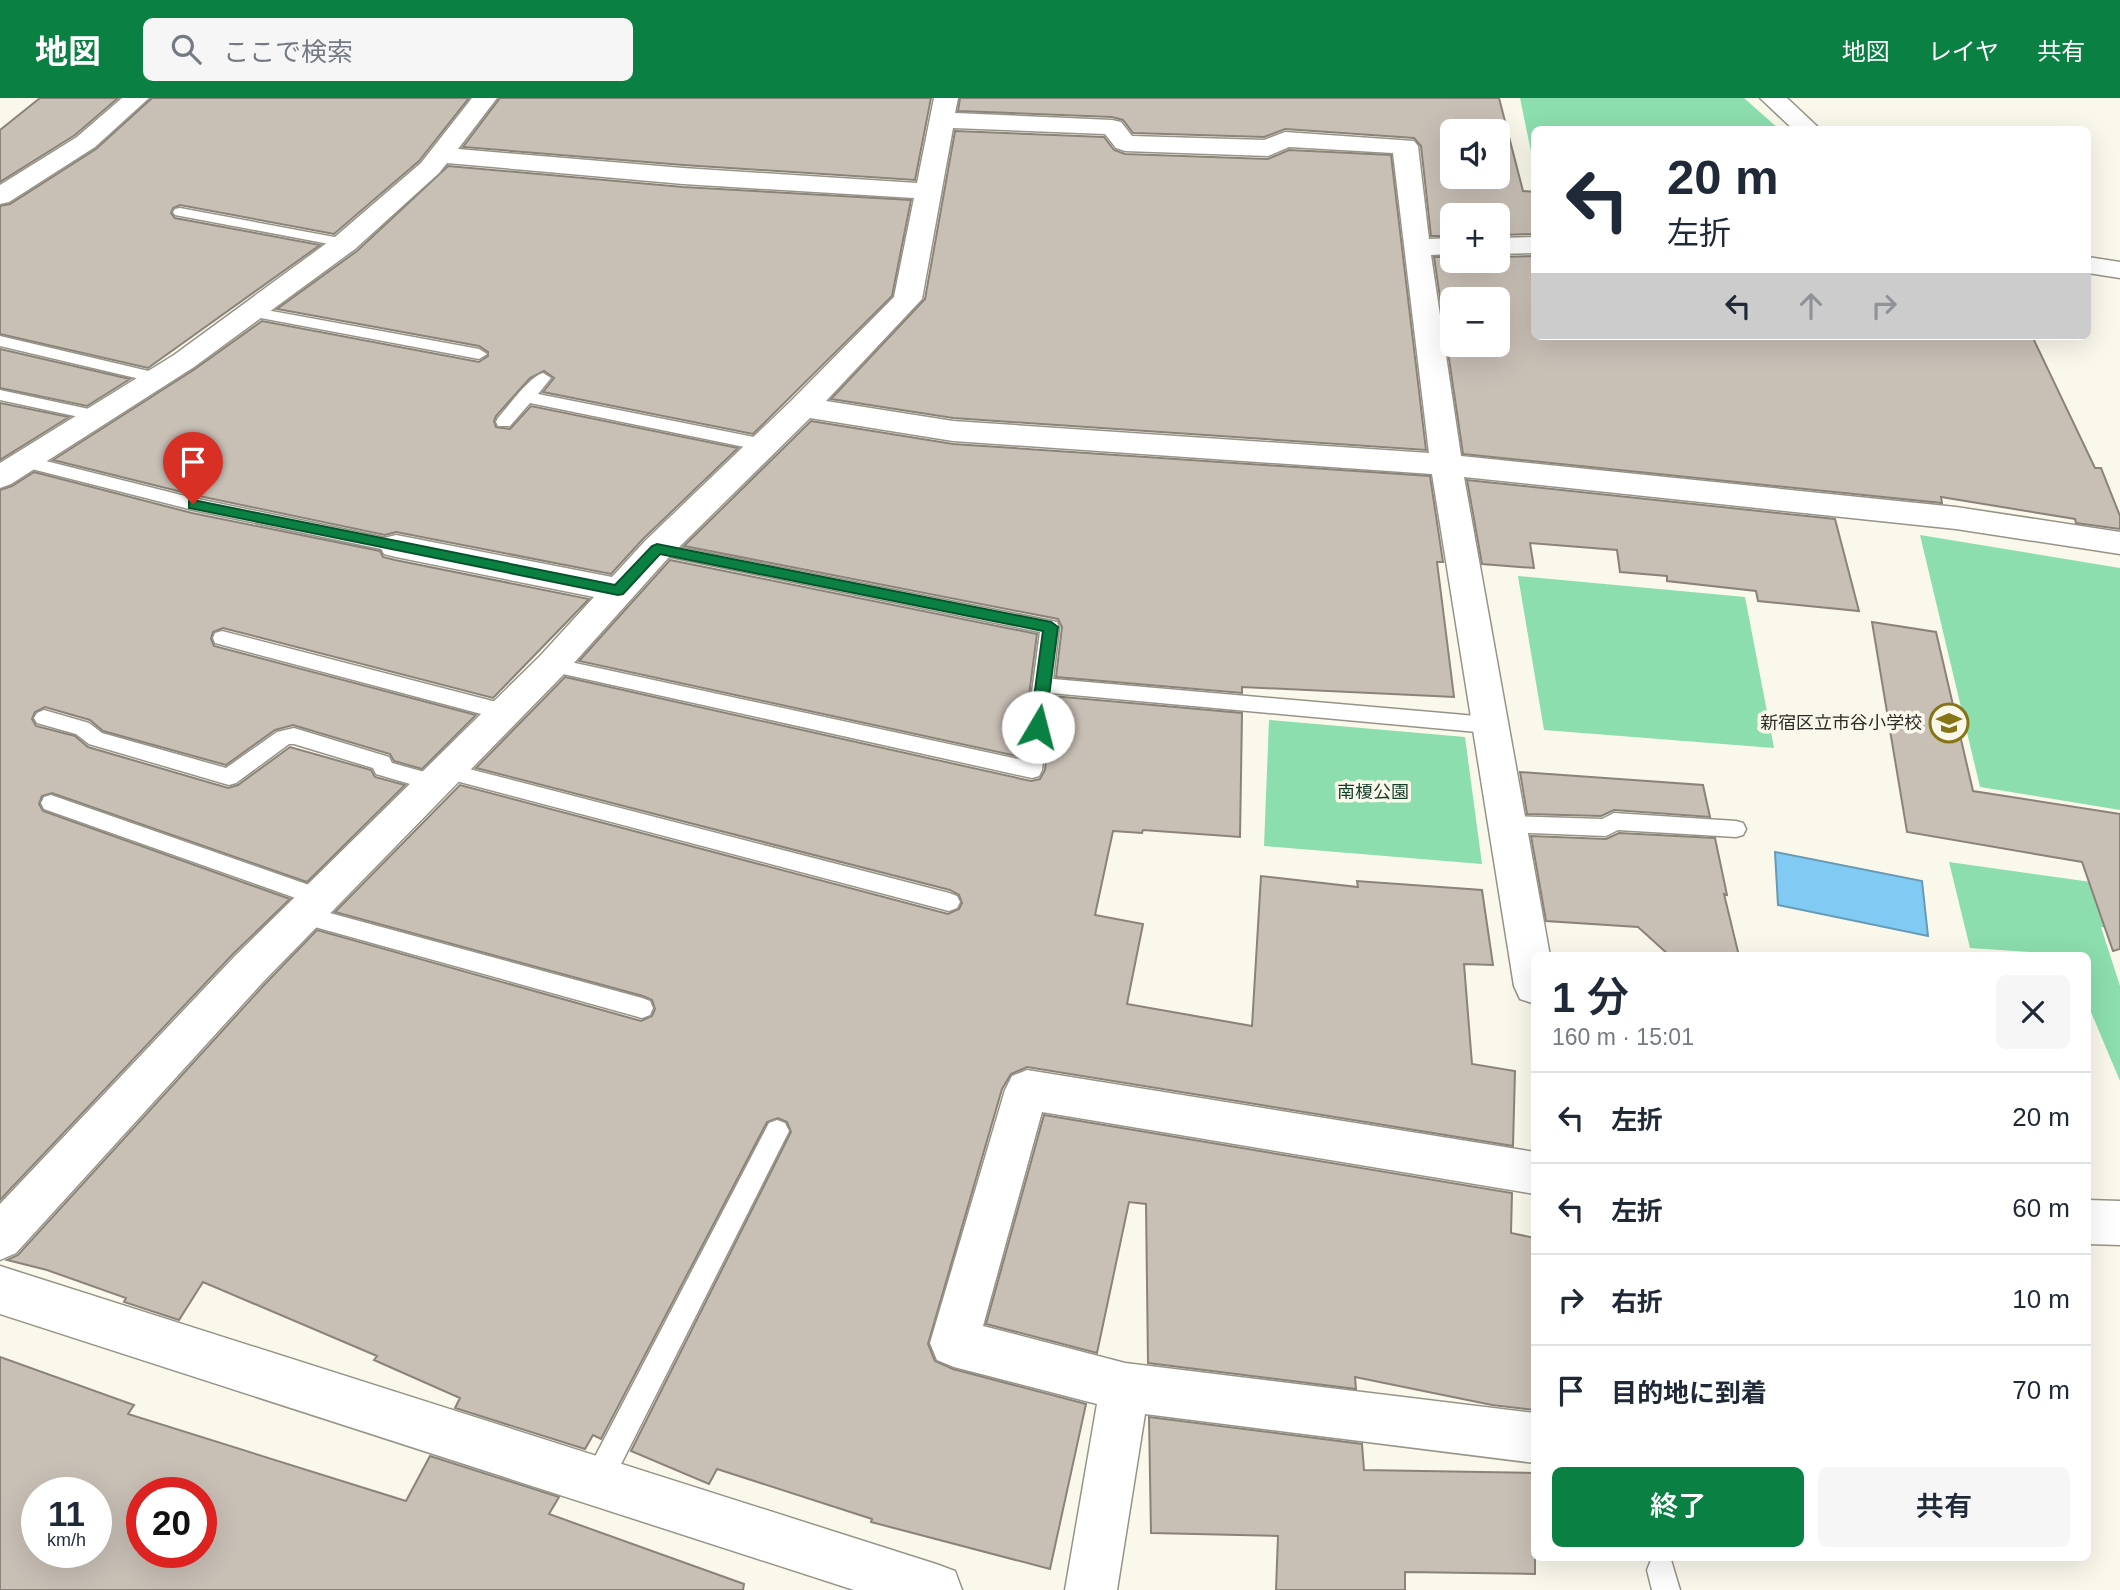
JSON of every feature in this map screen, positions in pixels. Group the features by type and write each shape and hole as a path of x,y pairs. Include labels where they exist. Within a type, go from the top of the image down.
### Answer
{"street":[{"path":"0,196 86,142 137,98"},
{"path":"0,477 157,378 345,243 429,167 485,98"},
{"path":"1772,98 1804,126"},
{"path":"0,1237 249,969 552,664 657,549 803,407 908,299 945,109 1112,127 1125,144 1268,148 1285,139 1405,146 1416,247 1447,465 1488,725 1531,964"},
{"path":"439,155 682,176 929,191"},
{"path":"1510,246 1531,245"},
{"path":"1416,247 1440,246"},
{"path":"2091,265 2120,270"},
{"path":"803,407 953,431 1447,465 1956,518 2120,543"},
{"path":"396,546 618,590"},
{"path":"1531,1172 1027,1090 954,1343 1125,1387 1531,1438"},
{"path":"2091,1222 2120,1223"},
{"path":"0,1290 936,1590"},
{"path":"1091,1590 1125,1387"}],"lane":[{"path":"180,212 345,243"},
{"path":"250,312 479,354"},
{"path":"0,341 157,378"},
{"path":"504,422 543,378"},
{"path":"0,395 98,416"},
{"path":"525,397 764,445"},
{"path":"26,462 193,504 396,546"},
{"path":"552,664 1032,770 1051,627 657,549"},
{"path":"222,638 504,712"},
{"path":"1044,685 1488,725"},
{"path":"44,718 82,728 96,739 229,777 284,737 295,736 382,763 383,768 440,777 949,902"},
{"path":"51,803 312,906 642,1008"},
{"path":"1506,824 1606,828 1614,821 1736,829"},
{"path":"597,1482 777,1131"}],"green space":[{"path":"1520,98 1744,98 1776,126 1531,126 1531,152"},
{"path":"1920,535 2120,568 2120,810 1980,787"},
{"path":"1518,576 1745,597 1774,748 1544,730"},
{"name":"南榎公園","path":"1269,720 1465,737 1482,864 1264,846"},
{"path":"1949,862 2120,886 2120,929 2101,927 2120,986 2120,1081 2091,1012 2091,952 1970,948"}],"water":[{"path":"1775,852 1922,881 1928,936 1778,905"}],"building":[{"path":"40,98 118,98 75,135 0,182 0,130"},
{"path":"152,98 469,98 419,161 334,234 180,205 173,208 171,213 175,218 320,245 148,368 0,334 0,206 10,204 96,149"},
{"path":"500,98 931,98 915,180 463,147"},
{"path":"960,98 1499,98 1504,119 1440,119 1440,189 1510,189 1510,141 1523,191 1531,192 1531,234 1510,235 1510,203 1440,203 1440,236 1431,236 1421,146 1414,138 1285,129 1264,137 1133,133 1123,120 1112,117 958,111"},
{"path":"955,131 1104,137 1114,150 1125,154 1268,159 1289,150 1391,155 1426,450 953,418 831,399 925,299"},
{"path":"448,166 683,187 911,200 892,296 753,434 543,392 554,378 544,371 530,378 496,416 496,427 510,429 531,406 738,448 643,539 611,574 396,532 385,535 194,495 53,460 195,369 262,321 479,362 488,356 488,352 479,346 277,309 357,251"},
{"path":"1531,256 1531,340 2034,340 2095,468 2101,468 2120,516 2120,529 1941,497 1942,503 1463,454 1449,357 1510,357 1510,287 1440,287 1440,298 1434,257 1440,257 1440,273 1510,273 1510,257"},
{"path":"0,349 130,379 87,406 0,388"},
{"path":"0,403 69,417 0,460"},
{"path":"811,421 953,444 1430,476 1443,562 1437,562 1454,697 1242,687 1242,693 1056,677 1062,627 1058,619 684,546"},
{"path":"34,472 192,513 380,551 383,557 395,560 589,599 493,698 223,628 213,632 211,639 214,646 476,715 422,769 394,761 390,754 293,725 275,730 226,765 103,731 90,720 45,707 35,712 32,719 36,726 75,736 88,747 228,788 238,785 290,747 371,770 375,777 405,785 307,882 52,793 42,796 39,804 43,811 290,899 233,954 0,1200 0,490"},
{"path":"1467,480 1835,519 1859,611 1758,601 1756,591 1667,581 1667,576 1620,572 1617,550 1530,543 1534,568 1482,564"},
{"path":"670,560 1037,634 1021,757 579,661"},
{"path":"1872,622 1936,632 1973,791 2120,814 2120,949 2113,951 2082,862 1907,832"},
{"path":"565,677 1031,781 1040,779 1045,770 1053,696 1242,713 1240,837 1143,830 1142,833 1113,831 1095,915 1143,924 1127,1004 1252,1026 1261,876 1358,887 1357,881 1482,890 1493,965 1464,964 1472,1064 1515,1071 1513,1146 1027,1067 1011,1074 1002,1089 928,1344 935,1361 953,1369 1086,1404 1050,1569 871,1522 872,1519 717,1469 709,1484 631,1451 791,1132 787,1122 778,1118 767,1122 601,1439 593,1435 585,1449 455,1408 460,1398 374,1360 377,1356 203,1282 179,1320 124,1302 126,1298 47,1270 7,1260 18,1255 317,930 641,1021 652,1016 655,1009 652,1000 643,996 335,912 460,785 948,914 959,909 962,903 959,895 950,890 476,768"},
{"path":"1520,772 1703,785 1710,817 1614,810 1601,816 1527,814"},
{"path":"1619,833 1715,838 1727,895 1724,894 1738,952 1666,952 1638,927 1546,921 1531,836 1606,839"},
{"path":"1044,1115 1512,1193 1511,1233 1531,1237 1531,1410 1492,1405 1355,1377 1356,1389 1148,1363 1146,1204 1129,1202 1097,1353 986,1324"},
{"path":"0,1357 134,1405 128,1414 406,1501 430,1456 559,1497 549,1514 744,1584 743,1590 0,1590"},
{"path":"1149,1417 1362,1444 1364,1470 1531,1473 1531,1561 1535,1561 1535,1574 1405,1572 1405,1590 1276,1590 1278,1536 1151,1533"}],"place":[{"name":"新宿区立市谷小学校","path":"1949,723"}],"route":[{"path":"193,504 618,590 657,549 1051,627 1038,727"}]}
